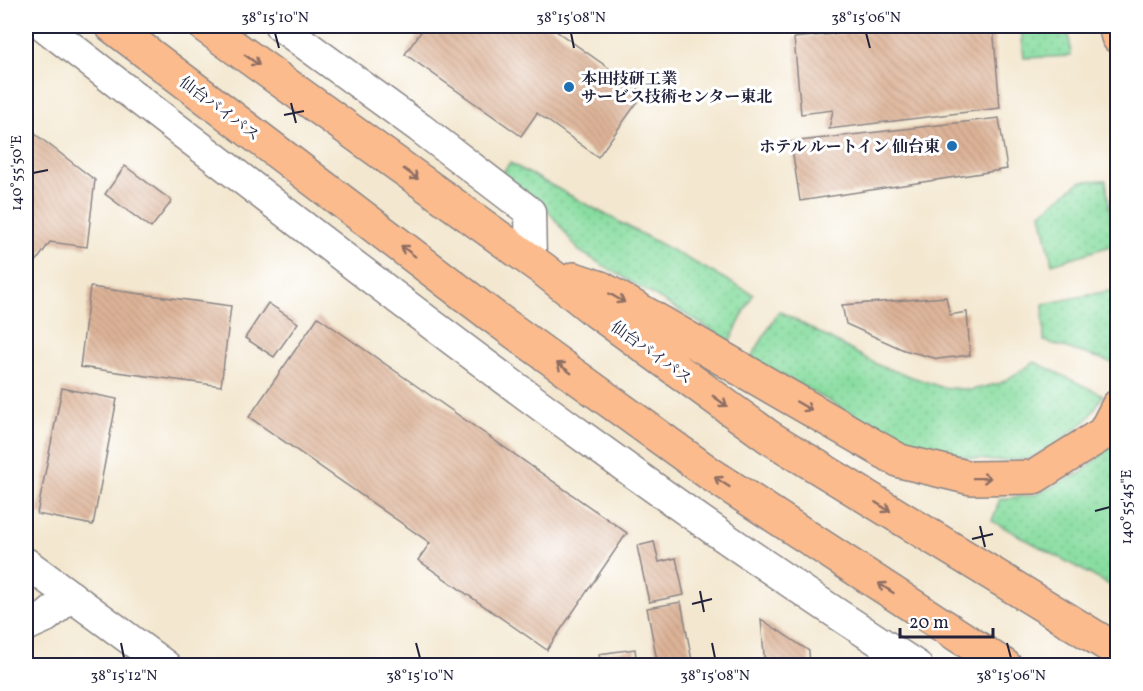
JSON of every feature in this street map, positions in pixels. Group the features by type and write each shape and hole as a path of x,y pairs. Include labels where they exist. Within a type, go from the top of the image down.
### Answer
{"main road":[{"name":"仙台バイパス","path":"112,26 491,315 709,473 1005,666"},
{"name":"仙台バイパス","path":"205,26 537,264 593,309 768,437 1118,651"},
{"path":"1115,26 1118,37"},
{"path":"537,264 601,288 900,461 961,476 971,478 1034,477 1104,433 1118,406"}],"street":[{"path":"44,26 381,287 602,451 828,608 917,666"},
{"path":"280,26 530,212 537,264"},
{"path":"26,563 166,666"},
{"path":"26,626 46,617 71,596"}],"green space":[{"path":"1021,26 1068,26 1071,56 1024,58"},
{"path":"510,163 753,294 730,341 579,251 541,201 500,175"},
{"path":"1106,180 1114,245 1052,264 1041,213 1081,181"},
{"path":"1114,290 1114,363 1044,341 1043,304"},
{"path":"779,311 880,366 941,387 971,390 1001,383 1035,362 1103,395 1089,418 1056,444 1028,459 993,461 951,455 903,442 751,358"},
{"path":"1117,441 1117,589 992,521 1000,499 1034,495 1081,473"}],"building":[{"path":"425,26 549,26 644,93 598,157 537,113 521,136 405,54"},
{"path":"910,26 993,26 1000,108 829,129 833,110 801,114 794,38"},
{"path":"999,118 1007,169 800,201 791,142"},
{"path":"26,127 95,180 87,247 50,242 26,276"},
{"path":"125,166 172,201 151,228 105,194"},
{"path":"90,287 231,306 221,386 80,367"},
{"path":"946,297 950,315 967,312 970,355 938,359 904,350 846,324 842,305"},
{"path":"268,303 298,323 274,357 245,338"},
{"path":"318,317 627,533 547,650 418,560 430,543 249,417"},
{"path":"62,388 117,399 93,525 37,514"},
{"path":"654,542 659,562 676,558 684,595 649,602 637,546"},
{"path":"681,602 693,666 658,666 647,608"},
{"path":"761,619 809,651 810,666 765,666"},
{"path":"635,649 637,666 601,666 599,654"}],"place":[{"name":"本田技研工業 サービス技術センター東北","path":"569,87"},
{"name":"ホテル ルートイン 仙台東","path":"952,146"}]}
